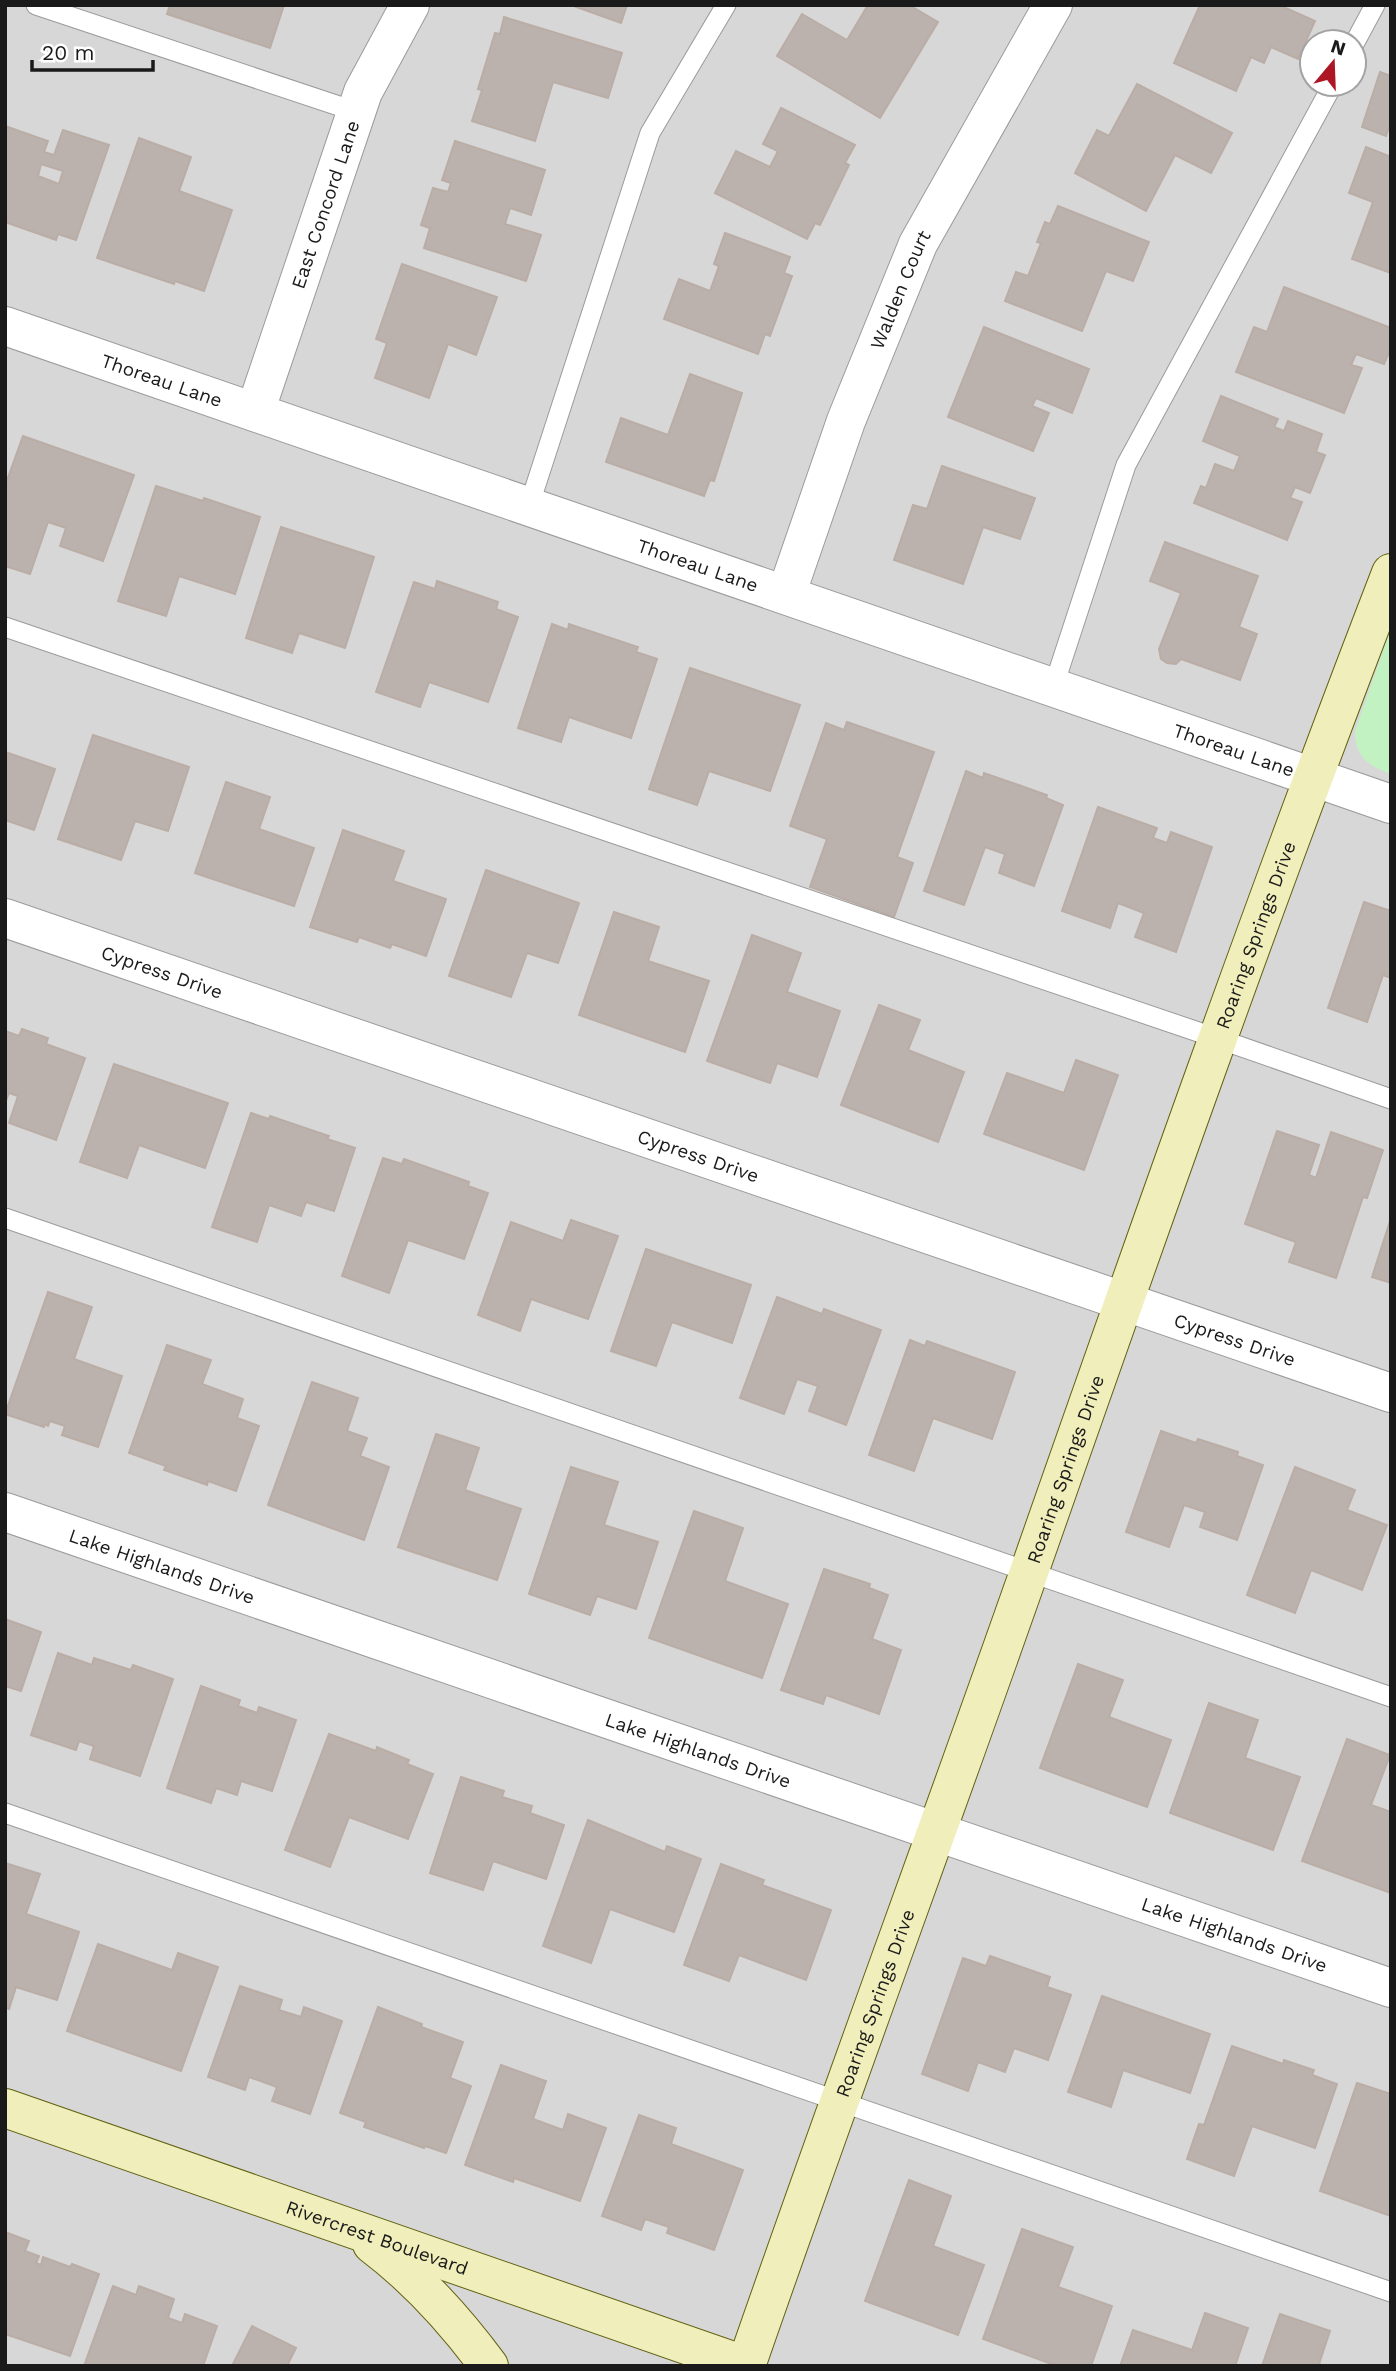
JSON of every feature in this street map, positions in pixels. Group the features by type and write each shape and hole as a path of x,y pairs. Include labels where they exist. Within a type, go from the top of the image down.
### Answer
{"street":[{"name":"East Concord Lane","path":"255,412 363,92 410,5"},
{"name":"Walden Court","path":"786,595 846,421 918,244 1053,5"},
{"name":"Thoreau Lane","path":"5,326 1391,804"},
{"name":"Roaring Springs Drive","path":"747,2366 1122,1303 1312,777 1391,573"},
{"name":"Cypress Drive","path":"5,918 1391,1393"},
{"name":"Lake Highlands Drive","path":"5,1512 1391,1988"},
{"name":"Rivercrest Boulevard","path":"5,2108 348,2225 747,2366"},
{"path":"348,2225 391,2259 431,2296 468,2337 489,2366"}],"lane":[{"path":"36,5 357,112"},
{"path":"529,506 650,133 726,5"},
{"path":"1363,28 1375,5"},
{"path":"1054,688 1126,465 1325,98"},
{"path":"5,627 1391,1099"},
{"path":"5,1218 1391,1697"},
{"path":"5,1813 1391,2292"}],"shaded area":[{"path":"5,5 1391,5 1391,2366 5,2366"}],"green space":[{"path":"1391,628 1391,774 1364,759 1357,748 1355,731"}],"building":[{"path":"170,5 284,5 270,48 167,14"},
{"path":"571,5 627,5 621,23"},
{"path":"868,5 909,5 938,22 880,118 777,56 802,14 847,40"},
{"path":"1200,5 1279,5 1315,21 1312,28 1298,28 1298,59 1271,47 1264,63 1251,57 1236,91 1174,63"},
{"path":"504,17 622,53 608,98 553,82 535,141 472,121 482,90 478,89 495,33 500,34"},
{"path":"1380,72 1391,76 1391,121 1386,136 1362,127"},
{"path":"1137,84 1232,133 1211,173 1175,155 1146,211 1075,173 1097,130 1109,136"},
{"path":"781,108 855,145 845,163 849,165 820,225 815,223 807,239 715,193 736,151 770,167 778,151 763,144"},
{"path":"5,126 48,141 44,152 54,155 63,130 109,145 76,240 58,234 56,240 5,222","holes":["41,164 63,171 59,184 38,176"]},
{"path":"139,138 191,157 179,191 232,210 204,291 175,281 174,284 97,258"},
{"path":"455,141 545,170 531,215 510,208 505,224 541,235 526,281 424,248 430,228 421,225 433,188 448,192 451,183 442,180"},
{"path":"1366,147 1391,157 1391,273 1352,259 1373,202 1349,193"},
{"path":"1058,206 1149,242 1133,281 1106,271 1082,331 1005,301 1016,272 1028,276 1041,243 1037,242 1045,222 1050,224"},
{"path":"725,233 790,257 784,273 792,276 770,336 765,334 758,354 664,319 679,279 710,291 719,266 714,264"},
{"path":"402,264 497,297 476,355 448,344 429,398 375,378 387,343 376,339"},
{"path":"1284,287 1391,328 1391,348 1384,364 1356,354 1351,365 1362,368 1344,413 1236,372 1254,327 1267,332"},
{"path":"984,327 1089,369 1072,413 1036,398 1032,406 1049,413 1033,451 948,417"},
{"path":"690,374 742,393 714,481 710,480 704,496 606,462 621,418 668,435"},
{"path":"1221,396 1278,419 1274,427 1284,431 1288,421 1322,434 1316,452 1325,455 1310,493 1295,487 1290,498 1302,502 1287,540 1194,503 1201,486 1206,488 1215,464 1234,471 1240,456 1203,441"},
{"path":"23,436 134,475 103,561 60,546 66,528 48,522 30,574 5,566 5,486"},
{"path":"942,466 1035,498 1020,539 983,527 963,584 894,560 913,505 927,509"},
{"path":"156,486 203,501 204,498 260,517 235,594 179,576 166,616 118,601"},
{"path":"281,527 374,557 345,648 299,633 292,653 246,638"},
{"path":"1165,542 1258,576 1239,627 1257,634 1240,680 1181,659 1176,664 1161,659 1159,649 1181,593 1150,581"},
{"path":"437,581 498,602 496,609 518,617 488,702 429,682 420,707 376,692 414,582 435,589"},
{"path":"552,624 568,630 569,624 638,647 636,652 657,659 631,738 569,717 561,742 518,728"},
{"path":"690,668 800,705 770,791 709,771 697,805 649,789"},
{"path":"847,722 934,752 897,857 913,863 894,917 810,887 827,839 790,826 826,723 844,730"},
{"path":"93,735 189,767 168,831 135,821 121,860 58,839"},
{"path":"5,752 55,769 34,830 5,820"},
{"path":"966,771 983,778 984,773 1047,795 1046,798 1063,805 1034,886 999,873 1005,854 985,847 964,905 924,891"},
{"path":"226,782 270,797 259,829 314,848 294,906 195,873"},
{"path":"1098,807 1157,828 1153,838 1167,843 1171,832 1212,847 1176,952 1135,937 1144,913 1118,903 1110,928 1062,911"},
{"path":"343,830 404,851 393,881 446,899 426,956 392,944 390,948 359,937 357,942 310,927"},
{"path":"486,870 579,903 558,963 527,953 511,997 449,976"},
{"path":"1364,902 1391,911 1391,978 1383,975 1367,1022 1328,1008"},
{"path":"614,912 659,927 648,961 709,981 685,1052 579,1015"},
{"path":"752,935 801,953 787,992 840,1011 817,1077 777,1063 770,1083 707,1061"},
{"path":"879,1005 920,1020 908,1050 964,1072 938,1142 841,1105"},
{"path":"22,1029 48,1038 46,1044 85,1058 56,1140 9,1123 18,1096 9,1093 5,1103 5,1031 19,1036"},
{"path":"1076,1060 1118,1075 1084,1170 984,1134 1007,1073 1064,1093"},
{"path":"114,1064 228,1103 205,1168 139,1145 127,1178 80,1162"},
{"path":"251,1113 269,1119 270,1116 355,1148 334,1211 306,1202 301,1216 269,1205 257,1242 212,1227"},
{"path":"1277,1131 1319,1145 1309,1175 1316,1178 1331,1132 1383,1150 1367,1198 1363,1197 1336,1278 1289,1262 1296,1242 1245,1224"},
{"path":"383,1158 402,1164 404,1159 469,1182 468,1186 488,1193 464,1259 408,1240 389,1293 342,1276"},
{"path":"1391,1218 1391,1283 1372,1277"},
{"path":"571,1220 618,1236 588,1319 531,1299 520,1331 478,1315 511,1222 563,1241"},
{"path":"646,1249 751,1285 732,1343 672,1322 656,1366 611,1351"},
{"path":"48,1292 92,1307 74,1359 122,1376 98,1447 62,1435 65,1426 50,1421 48,1426 45,1424 44,1427 5,1414"},
{"path":"777,1297 822,1314 824,1309 881,1330 846,1425 809,1411 818,1386 797,1379 784,1414 740,1398"},
{"path":"910,1340 925,1346 927,1341 1015,1372 992,1439 933,1418 914,1471 869,1455"},
{"path":"167,1345 211,1360 202,1384 243,1399 237,1418 259,1426 236,1491 208,1481 207,1485 164,1470 166,1466 129,1453"},
{"path":"312,1382 358,1398 347,1431 367,1438 360,1456 389,1467 364,1540 268,1505"},
{"path":"1161,1431 1196,1443 1198,1439 1238,1452 1237,1456 1263,1465 1237,1540 1200,1527 1205,1512 1184,1505 1169,1547 1126,1532"},
{"path":"436,1434 479,1448 465,1490 521,1509 497,1580 398,1547"},
{"path":"571,1467 618,1482 604,1525 658,1542 636,1609 597,1596 590,1615 529,1594"},
{"path":"1295,1467 1355,1490 1347,1510 1387,1525 1362,1590 1311,1570 1295,1613 1247,1595"},
{"path":"694,1511 743,1528 725,1581 788,1604 762,1678 649,1638"},
{"path":"824,1569 870,1584 869,1588 888,1595 872,1639 901,1650 879,1714 826,1695 823,1704 781,1690"},
{"path":"5,1619 41,1632 21,1691 5,1686"},
{"path":"58,1653 92,1665 94,1658 131,1670 133,1665 173,1679 140,1776 90,1759 94,1746 79,1741 76,1750 31,1735"},
{"path":"1078,1664 1123,1680 1109,1717 1171,1740 1147,1807 1040,1768"},
{"path":"201,1686 240,1700 238,1706 257,1713 259,1707 296,1720 272,1791 241,1781 237,1795 216,1788 211,1803 167,1788"},
{"path":"1209,1703 1258,1720 1245,1758 1300,1777 1273,1850 1170,1813"},
{"path":"329,1734 376,1751 377,1747 409,1760 407,1764 433,1774 408,1839 349,1817 330,1867 285,1850"},
{"path":"1347,1739 1390,1755 1371,1805 1391,1812 1391,1893 1302,1861"},
{"path":"461,1777 504,1791 502,1797 532,1806 530,1813 564,1825 546,1879 493,1861 483,1890 430,1873"},
{"path":"588,1820 665,1852 667,1846 701,1859 674,1932 610,1909 591,1963 543,1946"},
{"path":"5,1863 40,1874 26,1914 79,1932 57,2000 16,1987 9,2009 5,2007"},
{"path":"721,1864 764,1880 762,1885 831,1910 806,1980 739,1955 729,1981 684,1965"},
{"path":"98,1944 172,1970 178,1953 218,1967 181,2071 67,2031"},
{"path":"990,1956 1050,1977 1047,1987 1071,1995 1048,2060 1014,2048 1005,2072 978,2062 968,2091 922,2074 963,1958 986,1966"},
{"path":"240,1986 282,2000 279,2010 301,2017 304,2007 342,2021 310,2114 272,2101 277,2087 249,2077 245,2090 208,2077"},
{"path":"1102,1996 1210,2034 1190,2093 1123,2070 1111,2107 1068,2092"},
{"path":"378,2007 422,2024 421,2027 463,2042 450,2078 471,2086 446,2153 364,2127 366,2122 340,2113"},
{"path":"1232,2046 1283,2064 1284,2060 1314,2070 1312,2075 1337,2084 1315,2148 1252,2126 1234,2176 1187,2159 1199,2124 1204,2125"},
{"path":"501,2065 546,2081 533,2119 563,2130 568,2114 606,2128 580,2201 514,2178 513,2182 465,2165"},
{"path":"1357,2083 1391,2094 1391,2216 1320,2191"},
{"path":"639,2115 676,2128 671,2144 743,2170 714,2250 667,2233 669,2227 645,2219 641,2230 602,2216"},
{"path":"909,2180 951,2196 933,2246 984,2265 958,2335 865,2301"},
{"path":"1022,2229 1073,2247 1058,2287 1112,2306 1091,2366 1057,2366 983,2339"},
{"path":"5,2232 29,2241 25,2251 39,2256 36,2263 41,2265 43,2257 99,2274 70,2356 5,2334"},
{"path":"113,2286 136,2295 139,2286 174,2299 168,2318 182,2323 185,2314 217,2326 203,2366 84,2366"},
{"path":"1205,2313 1248,2328 1235,2366 1120,2366 1133,2330 1192,2350"},
{"path":"1280,2314 1330,2331 1319,2364 1324,2366 1262,2366"},
{"path":"252,2326 296,2348 288,2364 291,2366 232,2366"}]}
